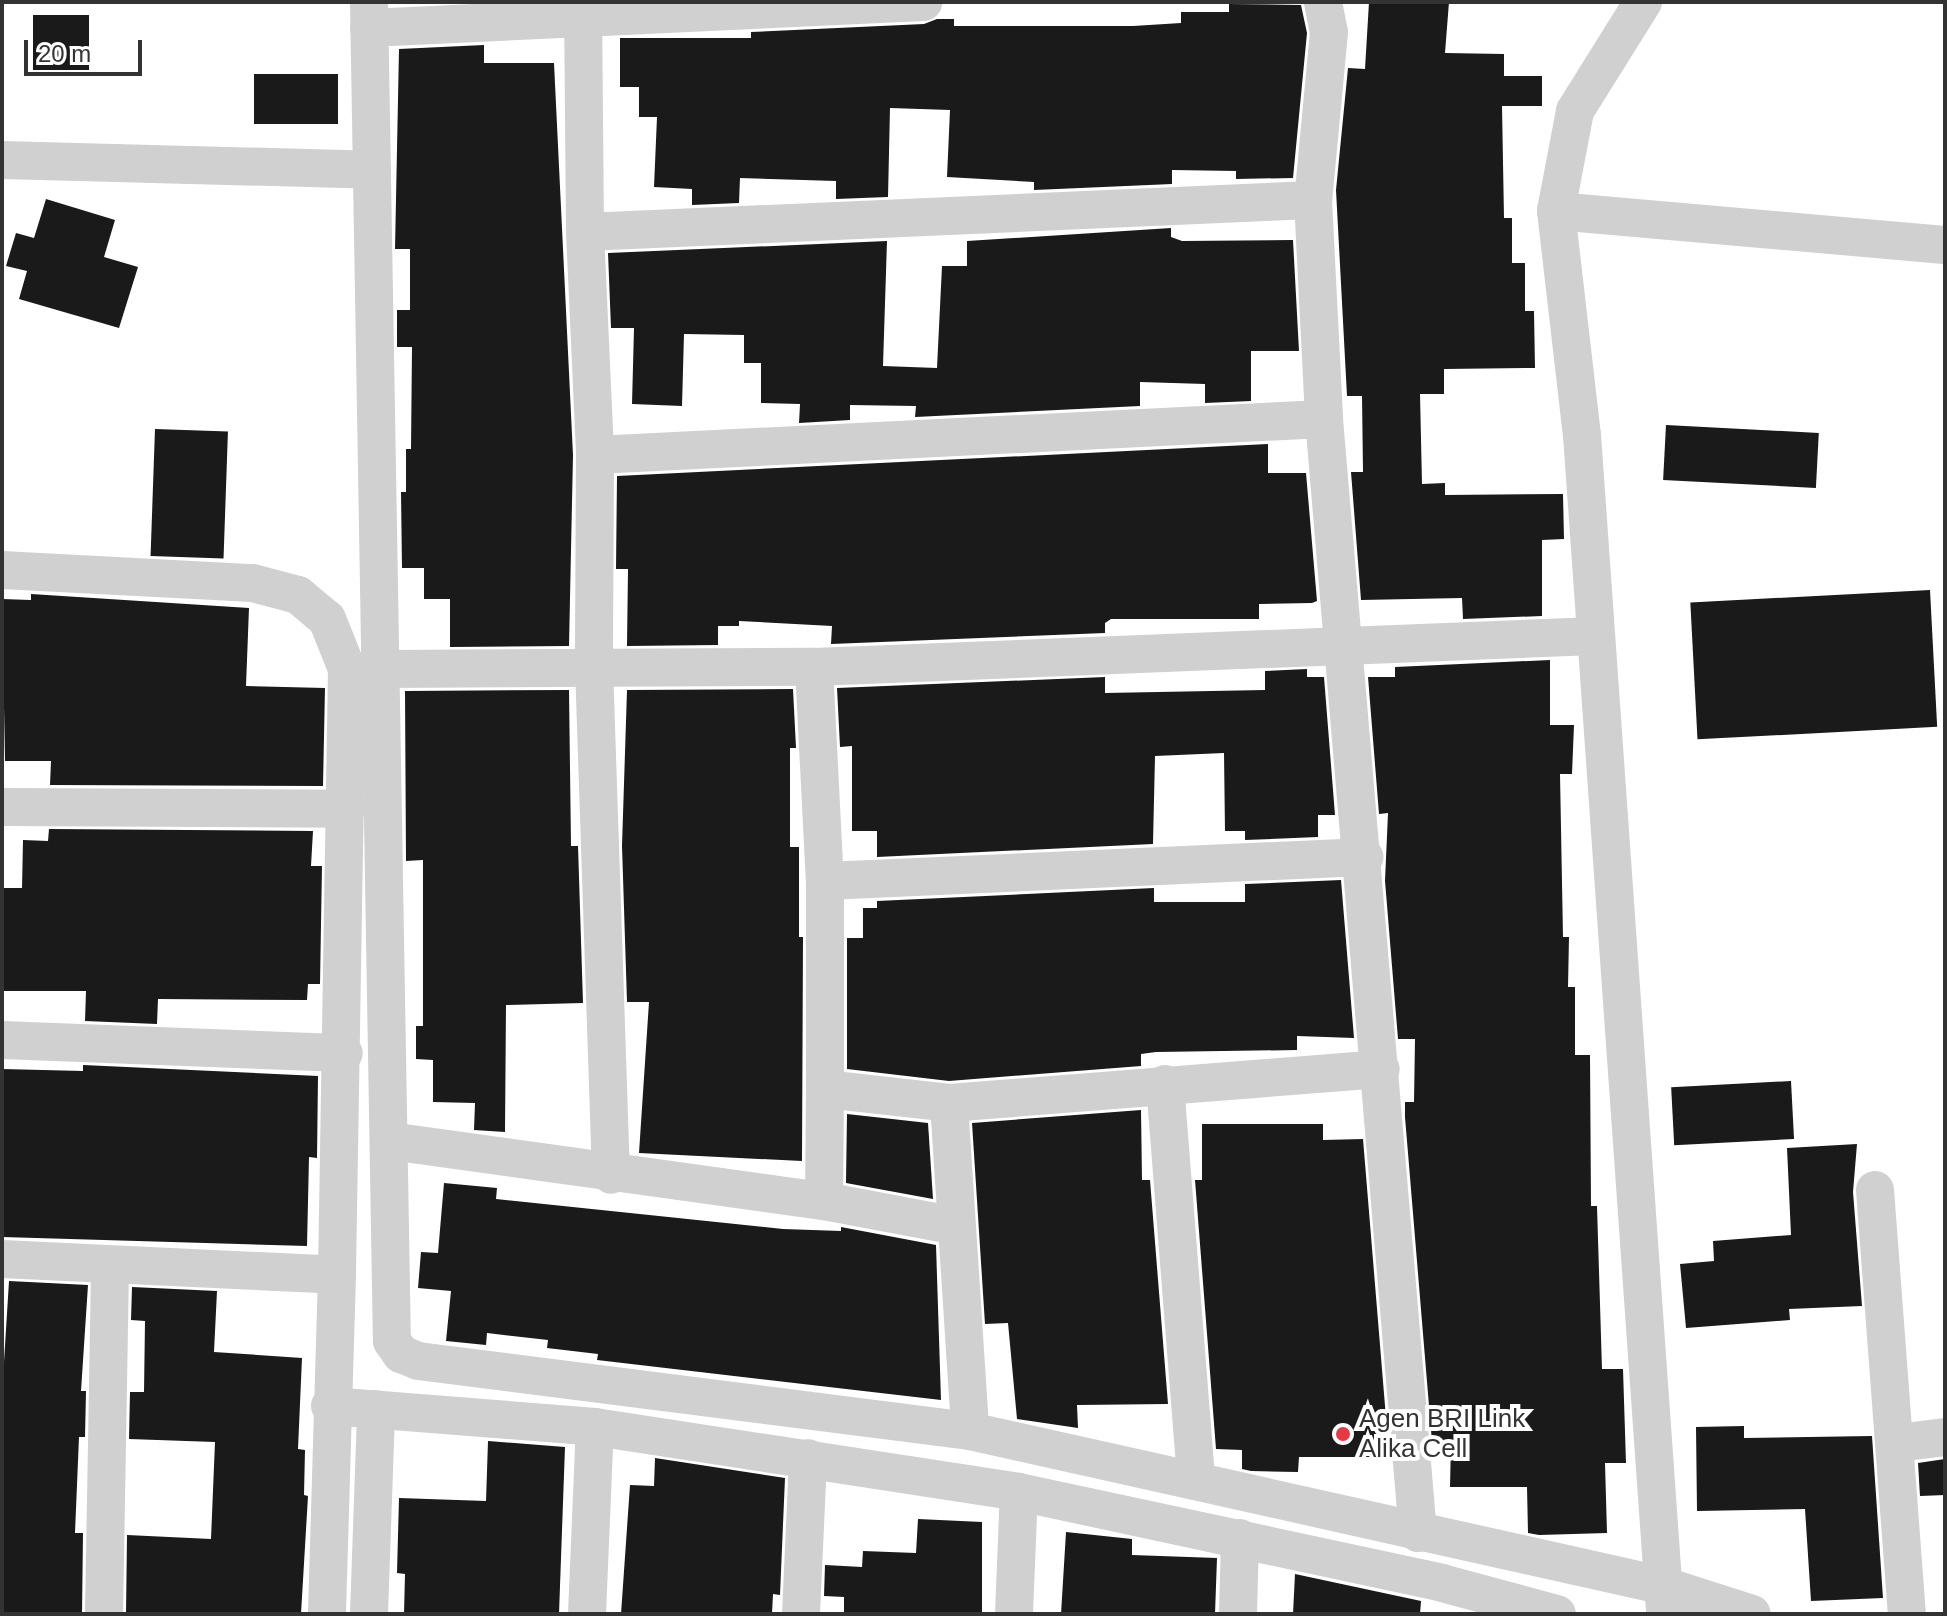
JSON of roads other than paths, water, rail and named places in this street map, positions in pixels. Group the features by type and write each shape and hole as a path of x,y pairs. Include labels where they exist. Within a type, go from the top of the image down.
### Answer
{"street":[{"path":"923,2 369,15 383,669 392,1341 401,1354 418,1361 970,1431 1196,1479 1418,1533 1665,1600 1752,1614"},
{"path":"1323,2 1329,32 1313,200 1324,419 1364,857 1418,1533"},
{"path":"1643,2 1575,111 1556,211 1582,435 1665,1600"},
{"path":"583,8 585,232 595,455 594,666 611,1175"},
{"path":"2,160 372,170"},
{"path":"585,232 1313,200"},
{"path":"1556,211 1945,245"},
{"path":"595,455 1324,419"},
{"path":"2,570 253,583 298,595 327,619 347,669 344,1053 330,1406 327,1614"},
{"path":"383,669 814,667 1595,636"},
{"path":"814,667 825,881 824,1201"},
{"path":"2,807 346,809"},
{"path":"825,881 1364,857"},
{"path":"2,1040 344,1053"},
{"path":"825,1089 949,1103 1381,1069"},
{"path":"1165,1084 1196,1479"},
{"path":"949,1103 970,1431"},
{"path":"390,1141 611,1175 824,1201 956,1226"},
{"path":"1875,1190 1897,1443 1907,1614"},
{"path":"2,1259 110,1267 337,1275"},
{"path":"104,1614 110,1267"},
{"path":"330,1406 595,1427 1019,1492 1240,1538 1442,1598 1557,1614"},
{"path":"369,1614 376,1409"},
{"path":"587,1614 595,1427"},
{"path":"1897,1443 1945,1437"},
{"path":"801,1614 808,1458"},
{"path":"1014,1614 1019,1492"},
{"path":"1238,1614 1240,1538"}],"place":[{"name":"Agen BRI Link Alika Cell","path":"1343,1434"}]}
